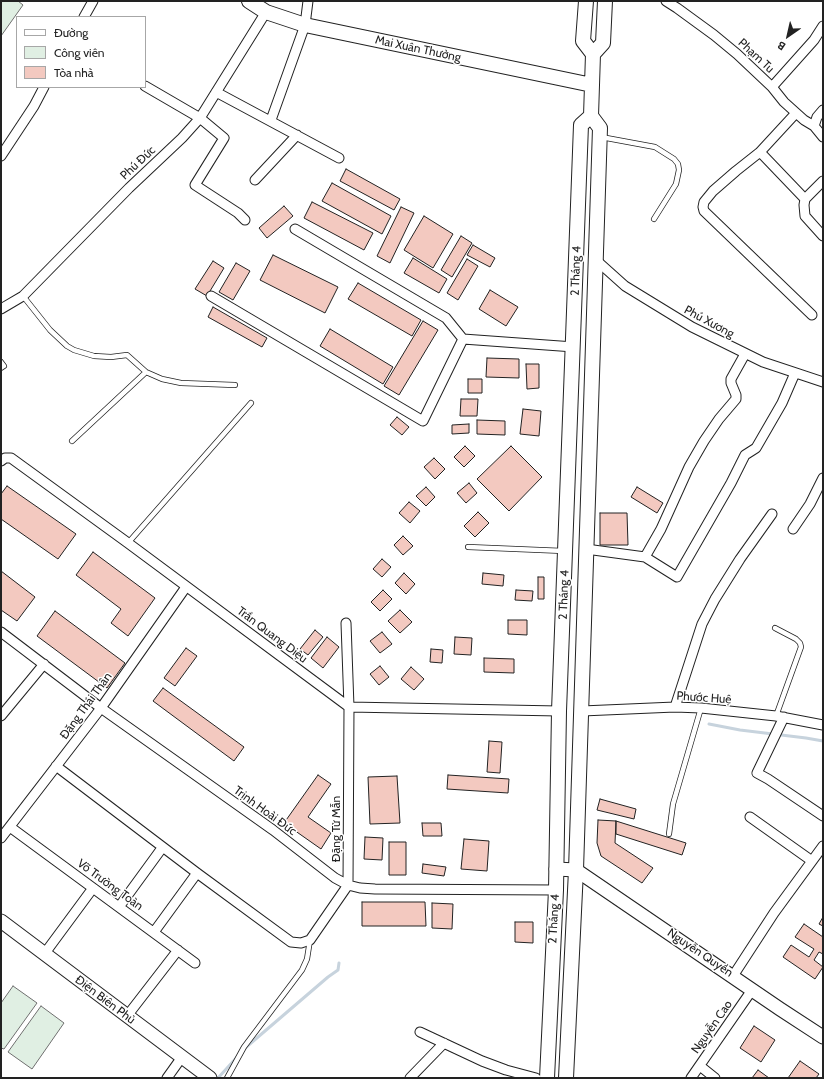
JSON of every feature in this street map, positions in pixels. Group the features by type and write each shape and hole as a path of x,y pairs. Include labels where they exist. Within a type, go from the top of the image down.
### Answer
{"main road":[{"name":"Mai Xuân Thưởng","path":"249,1 266,12 305,26 592,85"},
{"path":"586,1 583,41 593,54 603,43 605,1"},
{"name":"2 Tháng 4","path":"566,1078 582,711 600,136 600,128 592,116 593,54"},
{"name":"2 Tháng 4","path":"547,1078 556,890 559,711 574,347 581,125 592,116"}],"street":[{"path":"85,16 93,1"},
{"path":"271,120 305,26 308,1"},
{"name":"Phạm Tu","path":"666,1 679,4 737,54 772,87 784,102 814,126 823,137"},
{"name":"Phú Đức","path":"1,309 23,296 129,188 182,138 200,118 266,12"},
{"path":"772,87 814,40 823,26"},
{"path":"146,87 200,118 224,138 195,185 238,213 245,220"},
{"path":"1,156 43,88"},
{"path":"216,92 271,120 339,158"},
{"path":"814,126 817,117 823,110"},
{"path":"796,112 760,152 713,192 704,202 703,207 704,211 812,315"},
{"path":"255,180 297,135"},
{"path":"760,152 805,199"},
{"path":"823,181 805,199 804,205 805,216 823,236"},
{"path":"295,229 446,318 463,339 574,347"},
{"name":"Phú Xương","path":"596,260 625,286 692,327 763,362 823,382"},
{"path":"211,296 423,421 463,339"},
{"path":"645,557 661,529 689,467 718,419 736,399 731,380 746,354"},
{"path":"586,549 645,557 677,577 731,483 745,454 756,448 782,404 795,373"},
{"name":"Trần Quang Diệu","path":"1,461 5,458 10,458 128,543 349,707"},
{"path":"793,529 810,504 823,478"},
{"path":"675,708 702,624 740,559 772,514"},
{"name":"Đặng Thái Thân","path":"1,838 101,708 186,586"},
{"name":"Đặng Tử Mẫn","path":"346,623 349,707 348,885"},
{"name":"Trịnh Hoài Đức","path":"1,632 101,708 273,830 335,878 348,885 360,888 375,889 556,890"},
{"path":"1,715 44,664"},
{"path":"349,707 559,711"},
{"name":"Phước Huệ","path":"582,711 701,708 780,717 823,725"},
{"path":"780,717 757,773 768,778 823,816"},
{"path":"56,766 162,848 292,942 301,943 310,940 348,885"},
{"path":"750,817 812,861"},
{"name":"Võ Trường Toàn","path":"10,827 195,963"},
{"path":"733,976 770,919 823,846"},
{"path":"119,907 162,848"},
{"path":"556,869 576,870"},
{"name":"Nguyễn Quyền","path":"576,870 823,1037"},
{"path":"154,932 197,873"},
{"path":"45,954 93,888"},
{"name":"Điện Biên Phủ","path":"1,921 210,1078"},
{"path":"127,1016 178,950"},
{"name":"Nguyễn Cao","path":"691,1078 752,990"},
{"path":"420,1032 500,1068 536,1078"},
{"path":"410,1078 444,1043"},
{"path":"167,1078 182,1057"},
{"path":"700,1066 715,1078"}],"lane":[{"path":"600,136 655,147 674,159 678,164 679,170 676,184 654,219"},
{"path":"23,296 50,330 67,346 74,350 94,356 111,357 127,355 146,372 162,379 181,383 235,385"},
{"path":"1,362 4,366 1,368"},
{"path":"72,441 146,372"},
{"path":"128,543 251,404"},
{"path":"468,547 565,551"},
{"path":"775,628 796,639 800,643 801,647 780,717"},
{"path":"669,834 673,804 701,708"},
{"path":"227,1078 244,1047 302,970 307,959 310,940"}],"green space":[{"path":"1,1 18,1 23,5 1,36"},
{"path":"13,986 37,1003 4,1049 1,1048 1,1003"},
{"path":"41,1006 64,1023 32,1069 8,1052"}],"building":[{"path":"346,169 400,199 394,210 340,181"},
{"path":"332,183 391,216 382,234 322,201"},
{"path":"312,202 373,233 364,250 304,218"},
{"path":"284,206 293,216 267,238 259,228"},
{"path":"401,207 414,213 390,263 377,256"},
{"path":"424,216 453,234 433,268 404,250"},
{"path":"461,236 472,243 452,277 441,270"},
{"path":"473,245 495,258 490,267 467,255"},
{"path":"273,255 338,287 325,313 260,280"},
{"path":"413,258 447,279 439,293 404,273"},
{"path":"467,259 478,266 458,300 447,293"},
{"path":"213,261 224,268 207,296 195,289"},
{"path":"236,263 250,271 233,300 219,292"},
{"path":"358,283 421,320 412,336 348,299"},
{"path":"490,290 518,307 506,326 479,309"},
{"path":"213,307 267,338 262,347 208,317"},
{"path":"423,321 438,330 399,395 384,386"},
{"path":"330,329 393,367 383,384 320,346"},
{"path":"487,358 519,359 519,378 486,377"},
{"path":"526,364 539,364 539,388 527,389"},
{"path":"468,379 482,379 482,393 468,393"},
{"path":"461,399 478,399 477,416 460,416"},
{"path":"523,409 541,411 539,436 520,434"},
{"path":"397,417 409,427 402,435 390,425"},
{"path":"477,420 505,421 505,435 477,434"},
{"path":"469,424 469,433 452,434 452,425"},
{"path":"465,446 475,456 464,467 454,457"},
{"path":"511,446 542,477 509,511 477,479"},
{"path":"434,458 445,469 435,479 424,467"},
{"path":"469,483 477,493 466,503 457,493"},
{"path":"7,486 76,534 58,559 1,519 1,494"},
{"path":"426,487 435,497 426,506 416,496"},
{"path":"637,487 663,503 657,513 631,497"},
{"path":"409,502 420,511 410,523 399,513"},
{"path":"478,512 489,523 475,537 464,526"},
{"path":"600,513 627,513 628,545 600,545"},
{"path":"403,536 413,546 403,555 394,545"},
{"path":"93,552 155,598 128,636 111,623 121,609 76,575"},
{"path":"382,559 391,567 382,577 373,569"},
{"path":"1,571 35,597 17,621 1,610"},
{"path":"404,573 415,584 406,594 395,583"},
{"path":"483,573 504,575 503,586 482,584"},
{"path":"538,577 544,577 544,599 538,599"},
{"path":"383,590 392,599 380,611 371,602"},
{"path":"516,590 533,591 532,601 515,600"},
{"path":"400,610 412,622 400,633 388,621"},
{"path":"55,611 125,663 107,688 37,636"},
{"path":"508,620 527,620 527,635 508,634"},
{"path":"315,630 323,637 308,655 300,649"},
{"path":"382,632 392,644 380,653 370,641"},
{"path":"327,637 339,647 323,668 311,658"},
{"path":"455,637 472,638 471,655 454,654"},
{"path":"186,648 197,656 175,686 164,678"},
{"path":"431,649 443,650 442,663 430,662"},
{"path":"484,658 514,659 514,673 484,672"},
{"path":"380,666 389,677 379,685 370,674"},
{"path":"411,667 424,679 414,690 401,679"},
{"path":"163,688 244,747 234,761 153,701"},
{"path":"489,741 502,742 500,773 487,772"},
{"path":"318,775 331,784 308,817 331,833 321,849 284,823"},
{"path":"448,775 509,779 508,793 447,789"},
{"path":"397,776 400,823 370,824 368,777"},
{"path":"600,799 636,809 634,819 597,810"},
{"path":"598,820 616,821 615,843 653,868 642,883 601,856 597,843"},
{"path":"616,821 686,843 682,855 616,834"},
{"path":"422,823 441,823 442,836 423,836"},
{"path":"365,837 383,838 382,860 364,859"},
{"path":"464,839 489,841 487,871 461,869"},
{"path":"389,842 406,842 406,875 389,875"},
{"path":"423,864 446,867 444,876 422,873"},
{"path":"362,902 425,902 426,926 362,926"},
{"path":"432,903 453,904 452,929 432,928"},
{"path":"823,917 823,926 819,924"},
{"path":"515,922 533,922 533,943 515,942"},
{"path":"804,924 823,937 823,954 819,952 814,960 823,967 815,979 783,957 791,945 809,957 814,949 795,937"},
{"path":"754,1026 775,1040 761,1062 740,1048"},
{"path":"800,1061 819,1074 816,1078 788,1078"},
{"path":"758,1070 769,1078 752,1078"}],"waterway":[{"path":"709,724 740,730 823,741"},
{"path":"244,1049 338,970 339,963"},
{"path":"218,1078 238,1056"}]}
